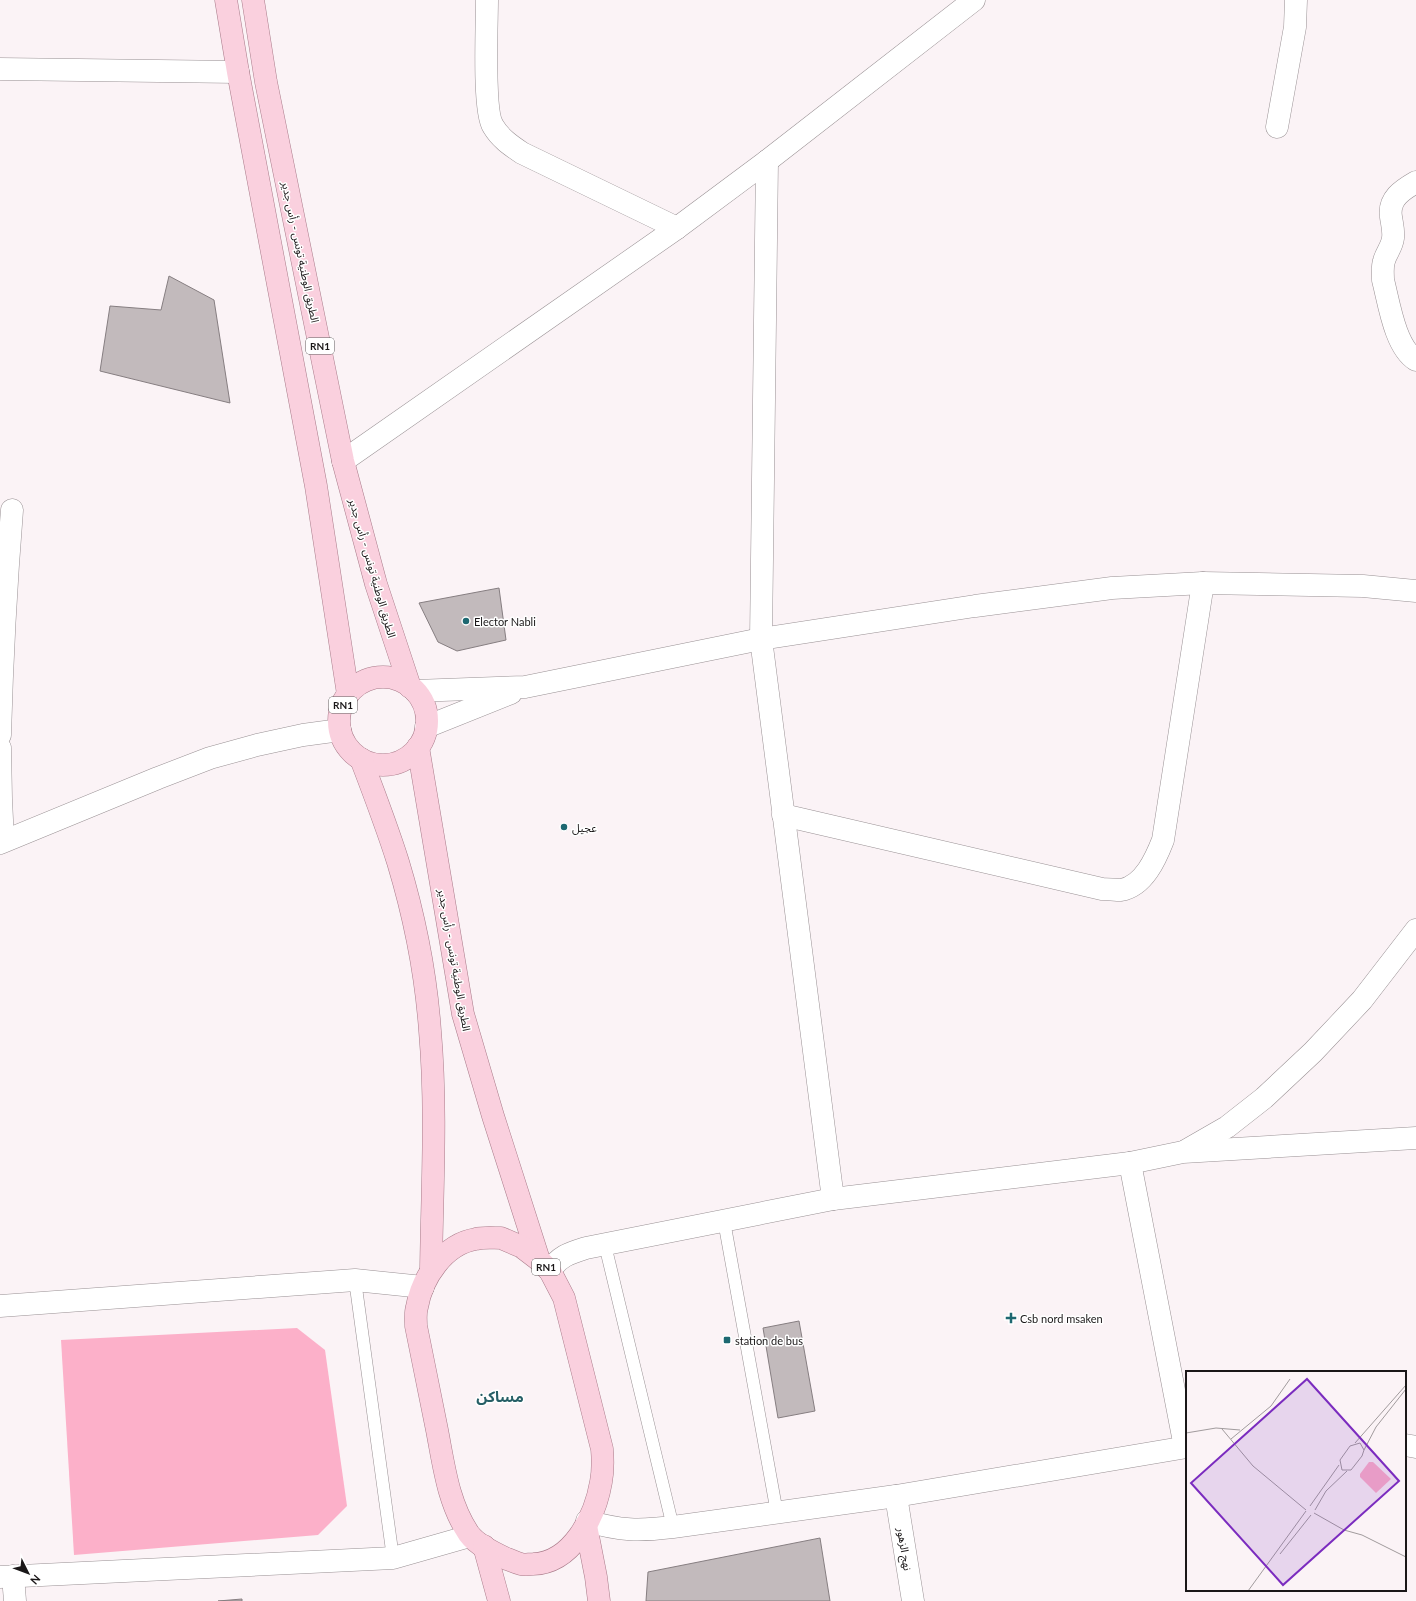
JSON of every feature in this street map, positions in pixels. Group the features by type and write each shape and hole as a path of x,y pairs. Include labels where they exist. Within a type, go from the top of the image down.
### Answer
{"main road":[{"name":"RN1","path":"226,0 238,72 316,486 348,694"},
{"name":"الطريق الوطنية تونس - رأس جدير","path":"253,0 266,82 343,461 376,584 413,689"},
{"name":"RN1","path":"385,677 398,680 413,689 422,701 427,714 424,738 418,747 409,756 392,764 373,764 353,754 343,739 340,730 339,718 342,706 348,694 358,685 371,679 385,677"},
{"name":"الطريق الوطنية تونس - رأس جدير","path":"418,747 463,1014 493,1116 544,1265"},
{"name":"RN1","path":"361,759 402,877 424,976 430,1030 434,1094 427,1279"},
{"name":"RN1","path":"501,1238 522,1247 544,1265 564,1298 602,1449 603,1466 601,1483 596,1502 577,1539 570,1548 557,1558 541,1564 521,1564 499,1556 477,1541 458,1517 448,1489 416,1326 416,1308 427,1279 443,1257 458,1246 476,1239 501,1238"},
{"path":"586,1523 599,1601"},
{"name":"RN1","path":"477,1541 499,1601"}],"street":[{"path":"487,0 488,106 492,125 505,142 522,153 677,228"},
{"path":"343,461 677,228 767,161 974,0"},
{"path":"1277,127 1295,27 1296,0"},
{"path":"0,69 238,72"},
{"path":"767,161 761,639 833,1200"},
{"path":"1416,182 1395,197 1391,206 1390,215 1393,240 1383,262 1383,280 1400,340 1410,356 1416,360"},
{"path":"0,735 5,590 12,510"},
{"path":"783,815 1102,889 1121,890 1133,885 1143,876 1156,859 1163,840 1203,583"},
{"path":"413,689 525,687 761,639 975,606 1097,590 1203,583 1363,586 1416,591"},
{"path":"426,727 525,687"},
{"path":"0,748 2,842 210,758 257,745 303,735 340,730"},
{"path":"1183,1152 1227,1127 1264,1098 1313,1052 1362,1000 1416,930"},
{"path":"544,1265 555,1262 568,1254 586,1248 833,1200 1130,1163 1183,1152 1416,1138"},
{"path":"586,1523 625,1530 647,1530 673,1527 896,1496 1186,1447 1130,1163"},
{"path":"0,1306 355,1280 427,1279"},
{"path":"1406,1445 1416,1447"},
{"name":"نهج الزهور","path":"896,1496 913,1601"},
{"path":"15,1601 6,1576 393,1558 477,1541"}],"lane":[{"path":"724,1221 777,1512"},
{"path":"605,1245 673,1527"},
{"path":"355,1280 393,1558"}],"shaded area":[{"path":"297,1328 325,1350 347,1506 318,1535 74,1555 61,1340"}],"building":[{"path":"169,276 214,300 230,403 100,371 110,306 161,310"},
{"name":"Elector Nabli","path":"499,588 506,640 457,651 438,642 419,603"},
{"path":"799,1321 815,1411 778,1418 763,1328"},
{"path":"820,1538 830,1601 646,1601 648,1572"},
{"path":"242,1599 242,1601 218,1601"}],"place":[{"name":"Elector Nabli","path":"466,621"},
{"name":"عجيل","path":"564,827"},
{"name":"Csb nord msaken","path":"1011,1318"},
{"name":"station de bus","path":"727,1340"}],"district":[{"name":"مساكن","path":"500,1396"}]}
